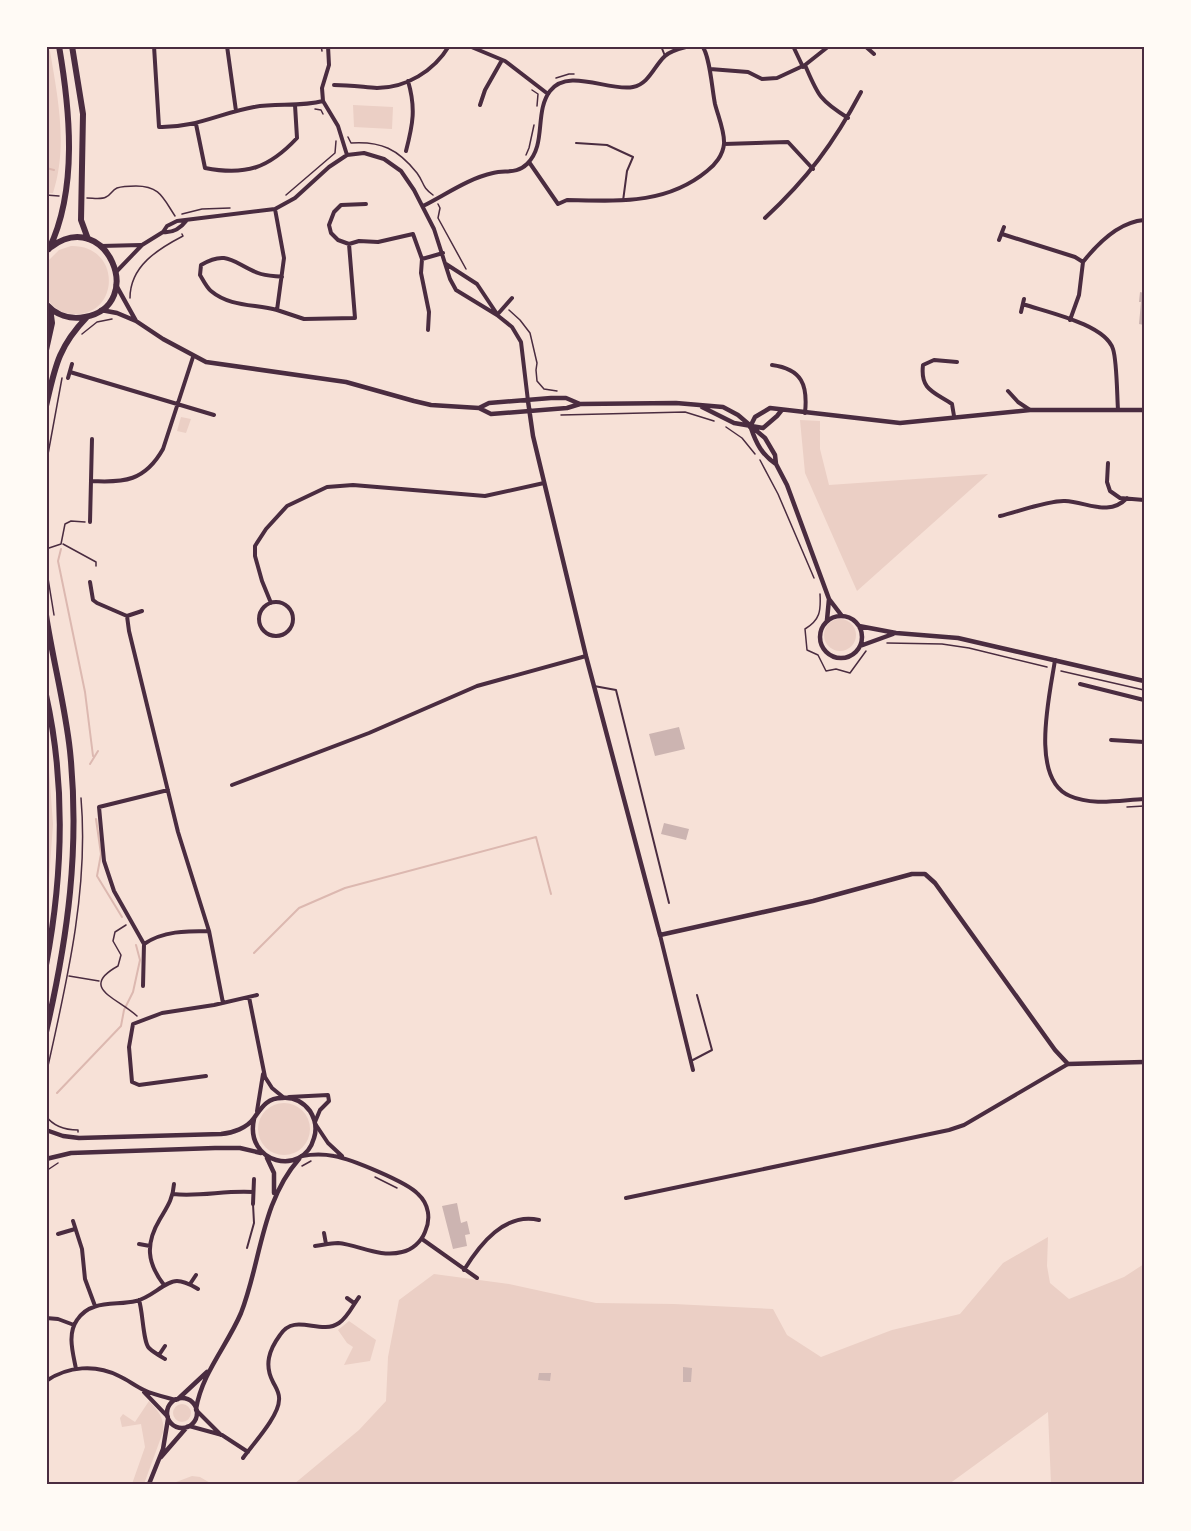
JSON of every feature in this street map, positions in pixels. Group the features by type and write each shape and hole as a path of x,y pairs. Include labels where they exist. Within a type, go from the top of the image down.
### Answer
{"main road":[{"path":"48,250 61,222 68,153 68,110 59,46"},
{"path":"72,46 83,114 81,220 88,239"},
{"path":"48,250 72,238 88,239 101,246 111,257 117,271 113,295 100,310 87,316 68,317 48,306"},
{"path":"46,350 52,323 48,306"},
{"path":"46,406 63,347 87,316"},
{"path":"46,615 69,747 75,826 68,925 46,1032"},
{"path":"46,695 57,761 61,840 58,897 46,964"},
{"path":"46,1140 46,1147"}],"street":[{"path":"154,46 159,127 196,124 236,111 268,105 308,105 323,101"},
{"path":"227,46 236,111"},
{"path":"328,46 329,65 322,88 323,101 338,126 347,155"},
{"path":"334,85 378,88 408,81 436,65 449,46"},
{"path":"469,46 502,60 535,82 548,94"},
{"path":"423,206 480,177 494,172 520,170 529,162 536,150 543,103 558,84 567,81 630,88 645,81 665,56 690,46"},
{"path":"529,162 558,204 567,200 623,201 654,197 680,189 700,177 713,167 724,144 710,82 707,55 702,46"},
{"path":"793,46 817,92 827,105 848,118"},
{"path":"710,69 748,72 762,80 777,78 804,66 829,46"},
{"path":"864,46 874,54"},
{"path":"480,105 502,60"},
{"path":"406,150 414,115 412,93 408,81"},
{"path":"765,218 813,169 848,118 861,92"},
{"path":"196,124 205,168 219,171 255,169 269,163 297,138 295,105"},
{"path":"724,144 788,142 813,169"},
{"path":"117,271 142,245 177,220 274,209 295,198 329,167 347,155 364,153 384,159 400,171 423,206 456,290 497,315 512,327 521,342 532,436 586,656 660,935 693,1070"},
{"path":"366,204 341,205 334,212 329,225 331,233 338,240 350,244 378,242 413,234 422,259 421,273 429,312 428,330"},
{"path":"274,209 284,258 277,310"},
{"path":"163,232 170,233 187,220"},
{"path":"1070,320 1078,295 1083,262 1096,247 1120,227 1144,220"},
{"path":"999,240 1004,228"},
{"path":"1002,234 1075,257 1083,262"},
{"path":"282,277 259,273 232,259 213,258 201,265 200,275 211,291 237,304 261,306 304,319 355,318 350,244"},
{"path":"101,246 142,245"},
{"path":"422,259 443,254"},
{"path":"446,264 477,284 497,315"},
{"path":"116,285 136,321"},
{"path":"497,315 512,298"},
{"path":"1021,312 1024,302 1087,325 1103,334 1113,348 1118,410"},
{"path":"100,310 117,313 136,321 206,362 346,382 391,396 432,405 478,408 491,414 567,408 580,404 676,403 723,407 738,415 765,438 775,455 776,464 787,485 829,599 842,616"},
{"path":"91,481 114,483 136,477 156,462 163,449 194,357"},
{"path":"954,416 952,404 926,387 922,378 923,365 934,360 957,362"},
{"path":"68,378 72,364"},
{"path":"772,365 785,367 800,378 806,390 805,413"},
{"path":"70,372 214,415"},
{"path":"1008,391 1030,410"},
{"path":"478,408 489,403 559,398 566,398 580,404"},
{"path":"699,406 734,423 763,428 781,411"},
{"path":"776,464 768,459 756,444 750,427 755,417 770,408 900,423 1030,410 1144,410"},
{"path":"90,522 92,440"},
{"path":"1108,463 1107,482 1110,492 1120,498 1144,500"},
{"path":"271,603 262,581 255,556 255,546 266,529 287,506 327,488 353,484 485,496 544,483"},
{"path":"1000,516 1063,501 1107,508 1119,507 1127,498"},
{"path":"90,582 93,600 97,603 127,616 142,611"},
{"path":"829,599 826,622 820,637 821,644 830,654 843,657 850,655 860,646 896,633"},
{"path":"271,603 287,605 293,615 292,627 280,636 268,634 260,626 262,609 271,603"},
{"path":"127,616 178,832 209,931 223,1003"},
{"path":"826,622 835,617 848,617 859,626 896,633 958,638 1144,681"},
{"path":"859,626 860,646"},
{"path":"232,785 369,733 477,686 586,656"},
{"path":"1055,660 1045,734 1047,758 1054,783 1069,796 1090,800 1144,800"},
{"path":"1080,684 1144,700"},
{"path":"1112,740 1144,742"},
{"path":"143,986 144,944 114,891 104,861 99,807 168,790"},
{"path":"660,935 813,902 912,874 925,874 935,883 1055,1050 1068,1064"},
{"path":"144,944 153,938 180,931 209,931"},
{"path":"206,1076 139,1085 132,1082 129,1047 133,1024 162,1014 257,995"},
{"path":"249,997 263,1071 268,1084 286,1098 306,1106 328,1143 348,1159"},
{"path":"626,1198 949,1130 963,1125 1068,1064 1144,1062"},
{"path":"263,1071 260,1098 251,1130 253,1140 274,1173 273,1198"},
{"path":"159,1459 195,1419 199,1394 209,1370 231,1336 242,1310 273,1198 285,1175 313,1143 315,1124 321,1110 329,1101 328,1095 269,1100 257,1112"},
{"path":"46,1130 63,1136 79,1138 221,1134 238,1130 254,1119"},
{"path":"46,1159 70,1153 229,1148 248,1149 280,1161 326,1154 348,1159 418,1192 425,1202 428,1215 427,1228 422,1239 408,1250 384,1253 341,1244 315,1246"},
{"path":"253,1204 254,1179"},
{"path":"164,1285 153,1269 150,1246 157,1226 170,1204 174,1184"},
{"path":"173,1194 193,1196 254,1192"},
{"path":"464,1270 486,1238 493,1233 523,1218 539,1220"},
{"path":"73,1221 82,1249 85,1279 95,1306"},
{"path":"58,1234 75,1229"},
{"path":"324,1233 326,1244"},
{"path":"422,1239 477,1278"},
{"path":"139,1244 150,1246"},
{"path":"190,1284 196,1275"},
{"path":"76,1369 71,1341 74,1325 79,1316 95,1306 139,1300 151,1296 164,1285 176,1281 190,1284 198,1289"},
{"path":"243,1458 278,1405 278,1391 267,1364 280,1335 288,1327 298,1324 324,1328 332,1326 343,1319 359,1297"},
{"path":"346,1298 354,1303"},
{"path":"139,1300 143,1313 146,1342 149,1348 165,1359"},
{"path":"46,1318 58,1319 74,1325"},
{"path":"159,1355 165,1346"},
{"path":"46,1381 57,1374 76,1369 103,1370 118,1375 141,1389 176,1400 190,1401 222,1435 248,1452"},
{"path":"149,1485 166,1439 170,1405 209,1370"},
{"path":"141,1389 178,1427 188,1426 222,1435"}],"lane":[{"path":"661,46 665,56"},
{"path":"576,143 606,145 633,157 627,171 623,201"},
{"path":"594,686 616,690 669,903"},
{"path":"690,1061 712,1050 697,995"},
{"path":"247,1248 254,1223 253,1204"}],"path":[{"path":"553,80 569,74 578,75"},
{"path":"535,82 532,91 538,94 536,110"},
{"path":"524,160 530,148 535,118"},
{"path":"284,197 335,153 336,138 347,135 351,143 369,142 384,145 403,157 419,175 425,190 433,194 440,208 438,218 467,272"},
{"path":"79,197 101,199 107,197 115,189 143,186 155,189 161,194 176,216"},
{"path":"46,195 68,197"},
{"path":"170,224 168,220 176,216 202,209 231,208"},
{"path":"126,301 130,298 132,283 143,263 183,236 179,228"},
{"path":"504,307 520,320 530,333 537,363 537,381 544,389 559,392 559,398"},
{"path":"80,336 97,322 111,320 117,313"},
{"path":"46,465 63,370"},
{"path":"555,409 555,416 685,412 715,421"},
{"path":"723,424 742,438 759,458 778,494 817,583"},
{"path":"61,544 65,524 71,521 90,522"},
{"path":"46,549 61,544 96,562 96,566"},
{"path":"820,594 820,612 817,619 804,629 807,650 818,655 826,671 836,669 850,673 861,655 871,647"},
{"path":"883,643 942,644 969,648 1144,690"},
{"path":"99,981 107,972 118,966 121,955 112,941 116,932 132,921"},
{"path":"68,976 99,981"},
{"path":"99,981 104,992 129,1008 143,1021"},
{"path":"46,1116 52,1123 62,1128 78,1130 79,1138"},
{"path":"46,1171 64,1161"},
{"path":"301,1167 315,1161"},
{"path":"374,1177 398,1188"}],"shaded area":[{"path":"46,48 50,51 56,87 61,140 58,175 53,193 46,193"},
{"path":"353,105 393,107 392,129 354,127"},
{"path":"71,246 88,249 99,256 106,268 109,280 107,293 100,304 89,312 74,314 62,312 47,299 47,262 59,250"},
{"path":"181,417 191,419 186,433 177,431"},
{"path":"800,420 820,421 820,449 829,485 988,474 857,591 805,473"},
{"path":"840,619 852,623 856,635 852,647 840,651 828,647 824,635 828,623"},
{"path":"47,742 53,824 47,907"},
{"path":"284,1103 294,1105 302,1111 308,1119 310,1129 308,1139 302,1147 294,1153 284,1155 274,1153 266,1147 260,1139 258,1129 260,1119 266,1111 274,1105"},
{"path":"1048,1237 1047,1266 1050,1283 1069,1299 1124,1277 1144,1264 1144,1484 1051,1484 1048,1412 949,1484 294,1484 359,1430 386,1401 388,1357 399,1300 434,1274 509,1284 596,1303 773,1309 787,1335 821,1357 892,1330 960,1314 1003,1263"},
{"path":"349,1321 376,1340 370,1361 344,1365 353,1347 347,1343 338,1330"},
{"path":"149,1401 162,1419 163,1432 144,1484 132,1484 145,1447 141,1424 122,1427 120,1418 123,1414 135,1422"},
{"path":"182,1404 188,1407 191,1413 188,1419 182,1422 176,1419 173,1413 176,1407"},
{"path":"192,1476 200,1477 212,1484 171,1484"}],"building":[{"path":"1140,292 1144,293 1144,325 1139,324"},
{"path":"679,727 685,749 655,756 649,734"},
{"path":"664,823 689,829 686,840 661,834"},
{"path":"457,1203 461,1223 467,1221 470,1234 465,1235 467,1246 453,1249 442,1206"},
{"path":"683,1367 692,1368 691,1382 683,1382"},
{"path":"539,1373 551,1373 550,1381 538,1380"}],"waterway":[{"path":"46,168 54,170"},
{"path":"61,549 58,561 85,692 93,756"},
{"path":"90,764 98,751"},
{"path":"96,819 101,854 97,876 122,917"},
{"path":"254,953 299,908 345,888 536,837 551,894"},
{"path":"57,1093 121,1026 124,1010 133,992 140,960 136,945"}]}
